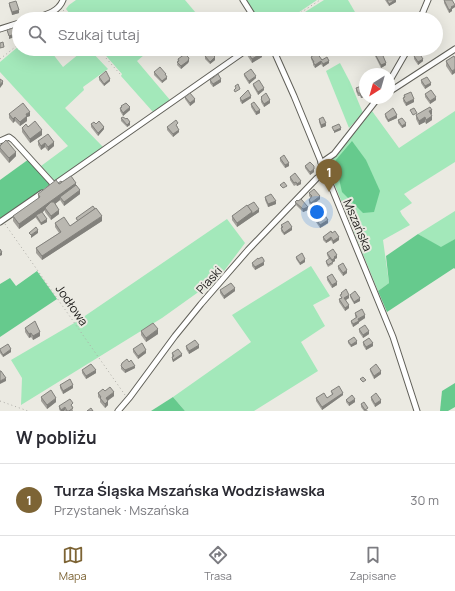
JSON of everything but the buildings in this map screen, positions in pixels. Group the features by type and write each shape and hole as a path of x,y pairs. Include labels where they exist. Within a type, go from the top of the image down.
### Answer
{"street":[{"path":"52,12 59,7 63,0"},
{"path":"243,0 251,12"},
{"path":"423,12 428,0"},
{"path":"0,29 12,25"},
{"path":"395,88 455,49"},
{"path":"1,221 238,56"},
{"name":"Mszańska","path":"276,56 393,337 417,411"},
{"path":"395,72 404,56"},
{"path":"321,163 334,154 373,104"},
{"path":"0,140 9,137 13,140 54,185"},
{"name":"Piaski","path":"118,411 200,304 248,250 317,178 325,172"}],"path":[{"path":"301,12 320,0"},
{"path":"59,7 66,12"},
{"path":"0,59 12,50"},
{"path":"104,56 120,74"},
{"name":"Jodłowa","path":"1,221 128,399"},
{"path":"0,401 28,411"}],"green space":[{"path":"76,0 185,0 195,12 68,12 66,9"},
{"path":"245,0 317,0 299,12 254,12"},
{"path":"324,0 348,0 355,12 305,12"},
{"path":"12,52 12,56 54,56 63,67 76,56 96,56 108,69 83,87 84,90 65,108 103,147 55,181 41,166 68,146 0,72 0,62"},
{"path":"106,56 143,56 137,61 170,100 153,112 121,76 122,74"},
{"path":"340,63 363,113 349,128 326,71"},
{"path":"372,111 399,148 455,111 455,162 404,194 412,203 400,211 410,225 383,240 389,283 378,291 328,168 329,164"},
{"path":"352,141 366,160 380,191 374,212 363,213 342,192 335,161"},
{"path":"29,159 51,184 0,220 0,180"},
{"path":"455,211 455,239 441,248 418,234"},
{"path":"227,219 245,243 212,287 197,293 162,318 21,405 22,378 11,360 76,322"},
{"path":"418,234 441,247 455,239 455,269 454,268 387,312 378,291 389,283 386,256"},
{"path":"311,266 330,296 313,305 325,326 301,342 318,371 254,411 185,411 173,397 251,342 232,315"},
{"path":"37,271 57,299 0,337 0,284 10,278 16,286"},
{"path":"455,383 455,407 448,411 440,411 442,391"},
{"path":"173,397 185,411 151,411"}],"place":[{"name":"Turza Śląska Mszańska Wodzisławska","path":"329,192"}]}
